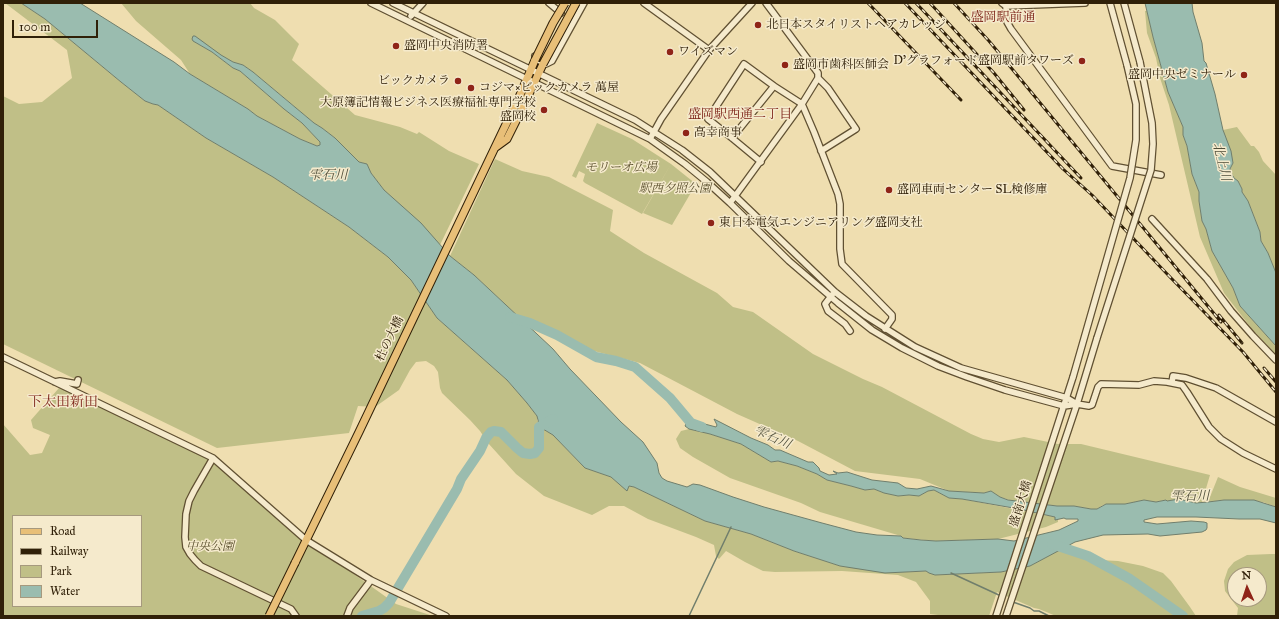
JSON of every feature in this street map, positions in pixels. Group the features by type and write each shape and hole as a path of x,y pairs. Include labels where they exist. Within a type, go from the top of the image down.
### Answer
{"main road":[{"name":"杜の大橋","path":"269,616 359,432 530,70 553,23 566,3"},
{"path":"494,148 507,139 538,73 576,3"}],"street":[{"path":"371,3 650,139 685,164 730,203 831,298 872,330 902,348 938,366 1005,390 1064,406 1078,404"},
{"path":"393,3 635,120 682,150 710,172 736,196 835,292 866,316 915,347 961,368 1067,398 1078,404 1089,406 1092,405 1100,384 1139,386 1154,381 1182,385 1209,427 1222,439 1243,454 1276,469"},
{"path":"407,20 423,3"},
{"path":"549,3 561,13"},
{"path":"566,3 535,56 536,59 546,64 552,62 584,3"},
{"path":"644,3 709,50"},
{"path":"650,139 709,50 752,3"},
{"path":"730,203 802,104 818,78 818,73 766,3"},
{"path":"1086,3 1004,4 1011,29 1112,166 1161,175"},
{"name":"盛南大橋","path":"996,616 1067,398 1130,178 1136,140 1136,104 1110,3"},
{"name":"盛南大橋","path":"1006,616 1078,404 1151,170 1153,144 1152,123 1140,62 1124,3"},
{"path":"760,162 708,119 744,64 802,104 840,204 840,249 842,264 892,315 892,319 885,329"},
{"path":"818,78 828,88 856,129 821,151"},
{"path":"732,138 774,86"},
{"path":"1152,219 1208,279 1231,311 1276,360"},
{"path":"835,292 825,304 828,311 845,324 850,331"},
{"path":"3,357 213,458 306,540 371,580 446,616"},
{"path":"1172,383 1173,376 1186,378 1216,388 1276,422"},
{"path":"55,382 60,381 77,384 78,380"},
{"path":"213,458 189,502 186,514 186,547 201,566 291,610 296,616"},
{"path":"347,616 350,608 371,580"}],"green space":[{"path":"5,3 21,3 45,19 145,101 158,105 206,138 273,177 349,227 388,257 411,280 437,318 507,380 537,416 537,420 543,429 553,435 585,468 611,477 627,490 629,486 634,487 705,521 751,534 794,551 840,566 911,572 926,571 935,575 1001,572 1030,566 1065,547 1088,554 1099,560 1118,561 1143,566 1163,573 1171,581 1196,616 1056,616 997,592 989,616 946,616 930,614 930,601 916,582 898,575 842,571 763,571 726,551 719,559 716,556 714,545 648,519 624,506 609,506 592,515 544,496 516,474 488,443 470,420 442,393 438,372 434,366 426,361 416,362 399,390 375,407 358,406 349,433 217,448 3,344 3,96 19,104 42,102 72,78 67,50"},
{"path":"121,3 250,3 254,8 275,20 299,44 292,60 355,115 400,127 417,134 419,132 449,151 479,164 440,245 384,190 371,173 367,164 359,162 335,138 314,123 253,72 243,65 233,62 193,41 212,52 233,68 240,71 302,123 320,142 320,145 317,146 300,139 257,116 190,74 181,60 136,21"},
{"path":"1145,11 1147,11 1168,92 1183,127 1183,135 1187,146 1192,174 1199,192 1202,221 1206,229 1212,251 1233,288 1240,306 1276,346 1276,355 1252,329 1224,293 1200,237 1169,105 1160,78 1156,58 1147,33"},
{"name":"モリーオ広場","path":"597,123 632,139 671,164 642,214 585,183 583,181 585,174 579,171 576,178 572,176"},
{"path":"1237,127 1251,146 1254,146 1259,152 1263,161 1276,175 1276,273 1268,253 1261,241 1260,232 1248,201 1242,192 1238,181 1233,177 1230,170 1233,163 1223,130"},
{"path":"495,159 522,171 549,177 613,210 610,231 644,253 717,293 733,307 753,312 813,354 882,387 971,434 983,439 999,442 1024,437 1058,444 1081,444 1210,475 1202,502 1196,503 1179,499 1156,502 1144,500 1125,504 1108,504 1097,509 1074,506 1057,506 1030,502 1016,502 1000,497 991,491 984,493 949,491 920,479 855,471 798,441 737,414 640,363 594,351 573,340 521,319 474,275 450,256"},
{"name":"駅西夕照公園","path":"671,164 696,184 672,225 643,213"},
{"name":"中央公園","path":"59,388 69,392 70,391 213,458 306,540 396,604 433,616 3,616 3,424 30,455 42,453 50,435 33,428 31,420"},
{"path":"689,429 741,444 771,462 778,461 797,466 817,474 827,480 865,490 874,489 898,496 919,496 928,491 934,490 949,498 962,499 1055,517 1055,520 1058,520 1058,522 1046,527 998,539 936,541 903,538 901,536 820,512 801,503 730,478 680,448 676,439 681,431"},
{"path":"1218,477 1240,487 1276,498 1276,507 1263,502 1224,500 1208,502"},
{"path":"1276,554 1276,616 1237,616 1237,607 1267,607 1267,567 1230,567 1234,562 1247,555"},
{"path":"1227,572 1227,594 1225,591 1224,581"}],"water":[{"name":"雫石川","path":"21,3 80,3 257,116 300,139 317,146 320,145 320,142 302,123 240,71 233,68 212,52 193,41 193,36 221,55 233,62 243,65 253,72 314,123 335,138 359,162 367,164 371,173 384,190 421,223 450,256 474,275 553,349 621,422 643,442 657,463 659,473 662,478 667,481 687,487 693,484 700,485 764,507 856,532 901,536 903,538 921,540 998,539 1014,541 1059,530 1078,521 1078,519 1064,518 1055,520 1055,517 1019,509 949,498 934,490 928,491 919,496 898,496 874,489 865,490 827,480 817,474 797,466 778,461 771,462 741,444 689,429 685,426 692,419 716,427 717,425 714,419 768,445 775,450 780,450 808,462 813,462 820,471 829,475 837,474 833,471 838,473 847,472 872,480 898,483 906,488 917,489 931,486 949,491 984,493 991,491 1008,500 1091,509 1097,509 1106,504 1125,504 1144,500 1156,502 1179,499 1196,503 1224,500 1254,500 1276,507 1276,523 1260,519 1157,517 1144,520 1144,522 1157,524 1191,521 1204,522 1207,523 1207,528 1202,532 1160,536 1148,534 1103,535 1075,542 1030,566 1001,572 935,575 926,571 885,573 840,566 794,551 751,534 705,521 634,487 629,486 627,491 611,477 585,468 553,435 543,429 539,424 537,416 507,380 437,318 411,280 388,257 349,227 273,177 206,138 158,105 145,101 45,19"},
{"name":"北上川","path":"1145,3 1192,3 1193,12 1202,43 1204,61 1206,63 1215,94 1223,130 1231,151 1233,163 1230,169 1231,173 1238,181 1242,192 1248,201 1260,232 1261,241 1268,253 1276,273 1276,346 1240,306 1233,288 1212,251 1206,229 1202,221 1199,192 1192,174 1187,146 1183,135 1183,127 1168,92"}],"waterway":[{"name":"雫石川","path":"510,317 530,323 557,335 596,357 635,367 670,398 691,423 702,427"},
{"path":"362,616 379,611 389,603 457,489 461,479 491,432 501,432 523,453 535,453 539,448 539,427 553,419"},
{"path":"689,616 731,527"},
{"name":"雫石川","path":"1052,544 1088,556 1130,579 1183,616"},
{"path":"951,573 1001,596"},
{"path":"1013,602 1049,616"}],"railway":[{"path":"868,3 961,100"},
{"path":"905,3 1063,169 1092,195 1243,352 1276,392"},
{"path":"916,3 1081,178"},
{"path":"930,3 994,73 1024,110"},
{"path":"954,3 989,41 1221,322"},
{"path":"1219,315 1242,343"},
{"path":"1264,368 1276,382"}],"place":[{"name":"北日本スタイリストヘアカレッジ","path":"758,25"},
{"name":"盛岡中央消防署","path":"396,46"},
{"name":"ワイズマン","path":"670,52"},
{"name":"D'グラフォード盛岡駅前タワーズ","path":"1082,61"},
{"name":"盛岡市歯科医師会","path":"785,65"},
{"name":"盛岡中央ゼミナール","path":"1244,75"},
{"name":"ビックカメラ","path":"458,81"},
{"name":"コジマ×ビックカメラ 萬屋","path":"471,88"},
{"name":"大原簿記情報ビジネス医療福祉専門学校 盛岡校","path":"544,110"},
{"name":"高幸商事","path":"686,133"},
{"name":"盛岡車両センター SL検修庫","path":"889,190"},
{"name":"東日本電気エンジニアリング盛岡支社","path":"711,223"}],"district":[{"name":"盛岡駅前通","path":"1003,18"},
{"name":"盛岡駅西通二丁目","path":"740,115"},
{"name":"下太田新田","path":"63,403"}]}
